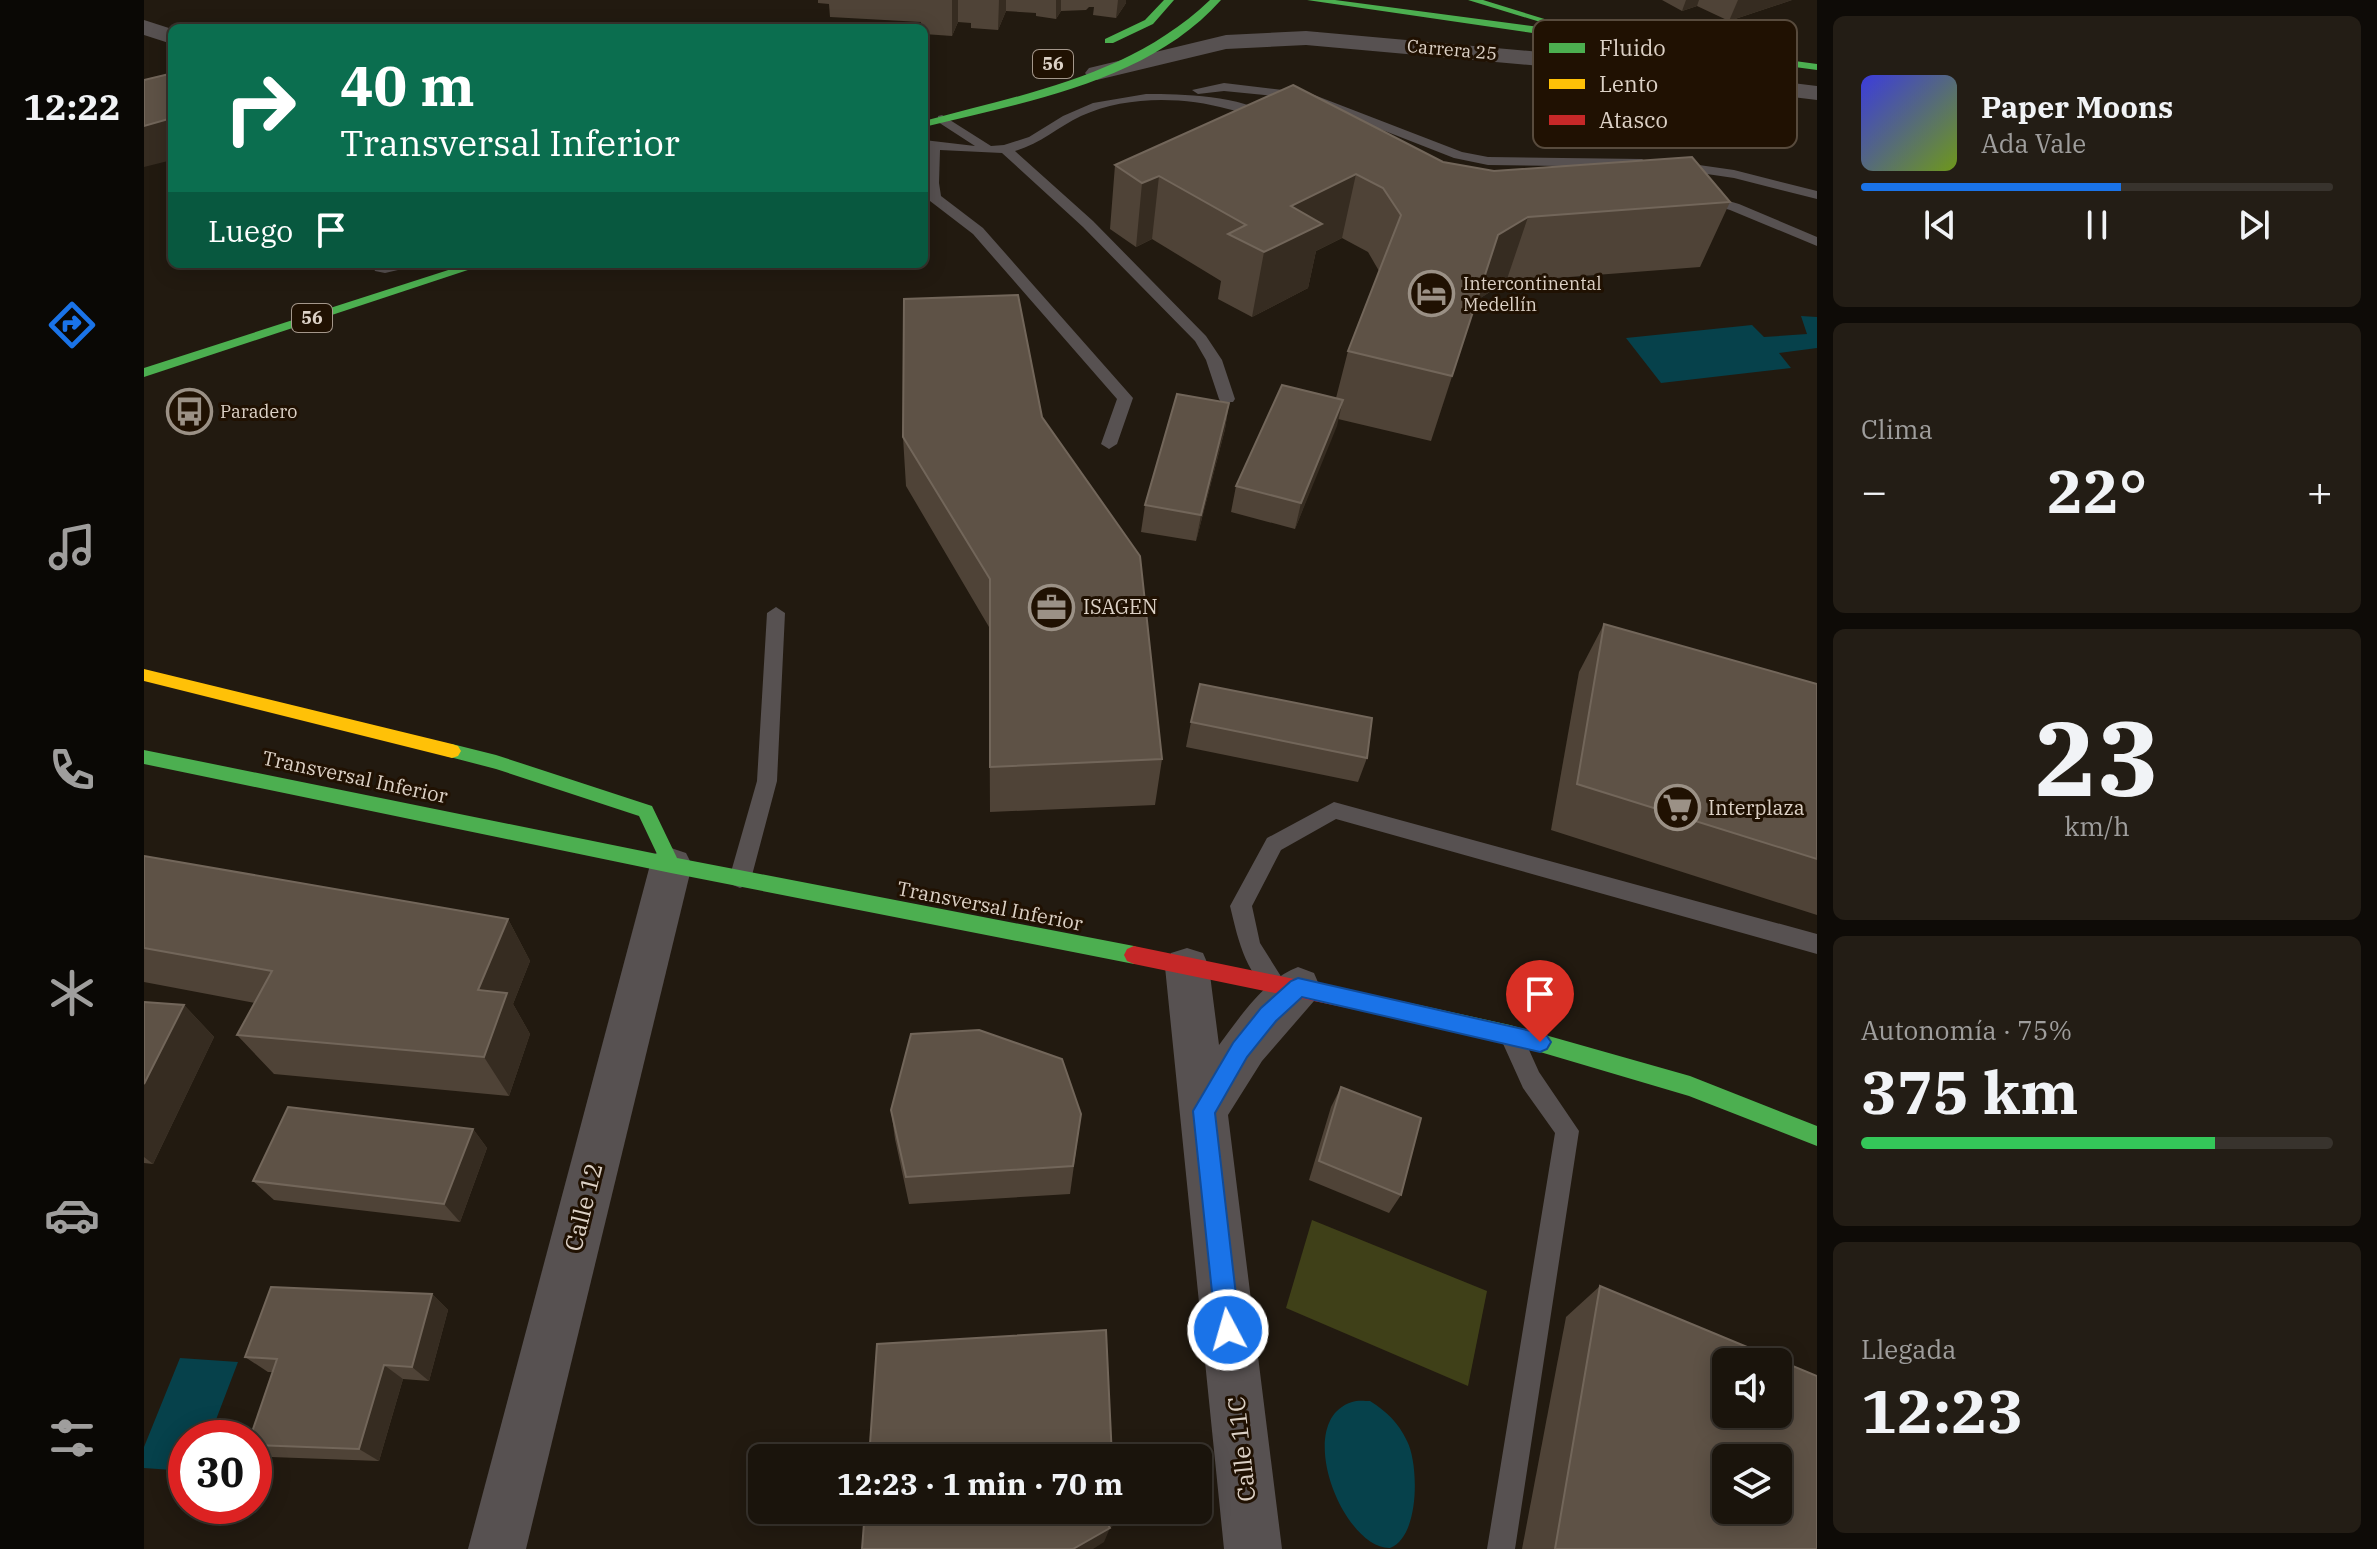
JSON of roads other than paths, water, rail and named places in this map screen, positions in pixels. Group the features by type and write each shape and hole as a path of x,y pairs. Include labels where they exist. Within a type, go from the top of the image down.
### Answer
{"main road":[{"name":"56","path":"1097,46 1149,22 1169,0"},
{"name":"56","path":"933,122 1090,75 1177,37 1201,18 1216,0"},
{"path":"1312,0 1533,31"},
{"path":"1473,0 1538,20"},
{"path":"1797,65 1817,67"},
{"name":"56","path":"144,373 468,268"},
{"path":"144,675 496,762 646,811 671,865"},
{"name":"Transversal Inferior","path":"147,760 1287,985 1510,1034 1690,1086 1817,1136"}],"street":[{"path":"144,27 168,36"},
{"name":"Carrera 25","path":"1090,75 1226,42 1306,38 1533,58"},
{"name":"Carrera 25","path":"1797,91 1817,93"},
{"name":"Calle 12","path":"497,1549 671,865"},
{"name":"Calle 11C","path":"1187,967 1253,1549"},
{"path":"1204,1111 1240,1050 1269,1015 1287,985"}],"lane":[{"path":"1109,444 1125,398 978,231 935,198 929,144 1005,149 1040,138 1078,113 1134,100 1224,87 1305,96 1459,155 1488,161 1656,164"},
{"path":"1167,97 1244,106 1285,126"},
{"path":"933,122 988,149"},
{"path":"1005,149 1079,215 1201,339 1214,360 1227,399"},
{"path":"1671,165 1734,174 1817,195"},
{"path":"1690,196 1744,209 1798,237 1817,242"},
{"path":"740,879 767,781 776,613"},
{"path":"1287,985 1250,946 1241,906 1274,844 1334,810 1817,944"},
{"path":"1501,1549 1567,1131 1531,1080 1510,1034"}],"water":[{"path":"1801,316 1817,317 1817,348 1779,353 1791,368 1661,383 1626,338 1752,325 1764,337 1807,334"},
{"path":"180,1358 238,1362 216,1420 168,1420 168,1470 144,1468 144,1447"},
{"path":"1370,1401 1387,1413 1400,1428 1414,1466 1412,1515 1400,1541 1390,1548 1372,1543 1356,1528 1331,1482 1325,1457 1326,1433 1334,1414 1352,1402"}],"place":[{"name":"Intercontinental Medellín","path":"1432,294"},
{"name":"Paradero","path":"189,412"},
{"name":"ISAGEN","path":"1052,607"},
{"name":"Interplaza","path":"1677,808"}]}
